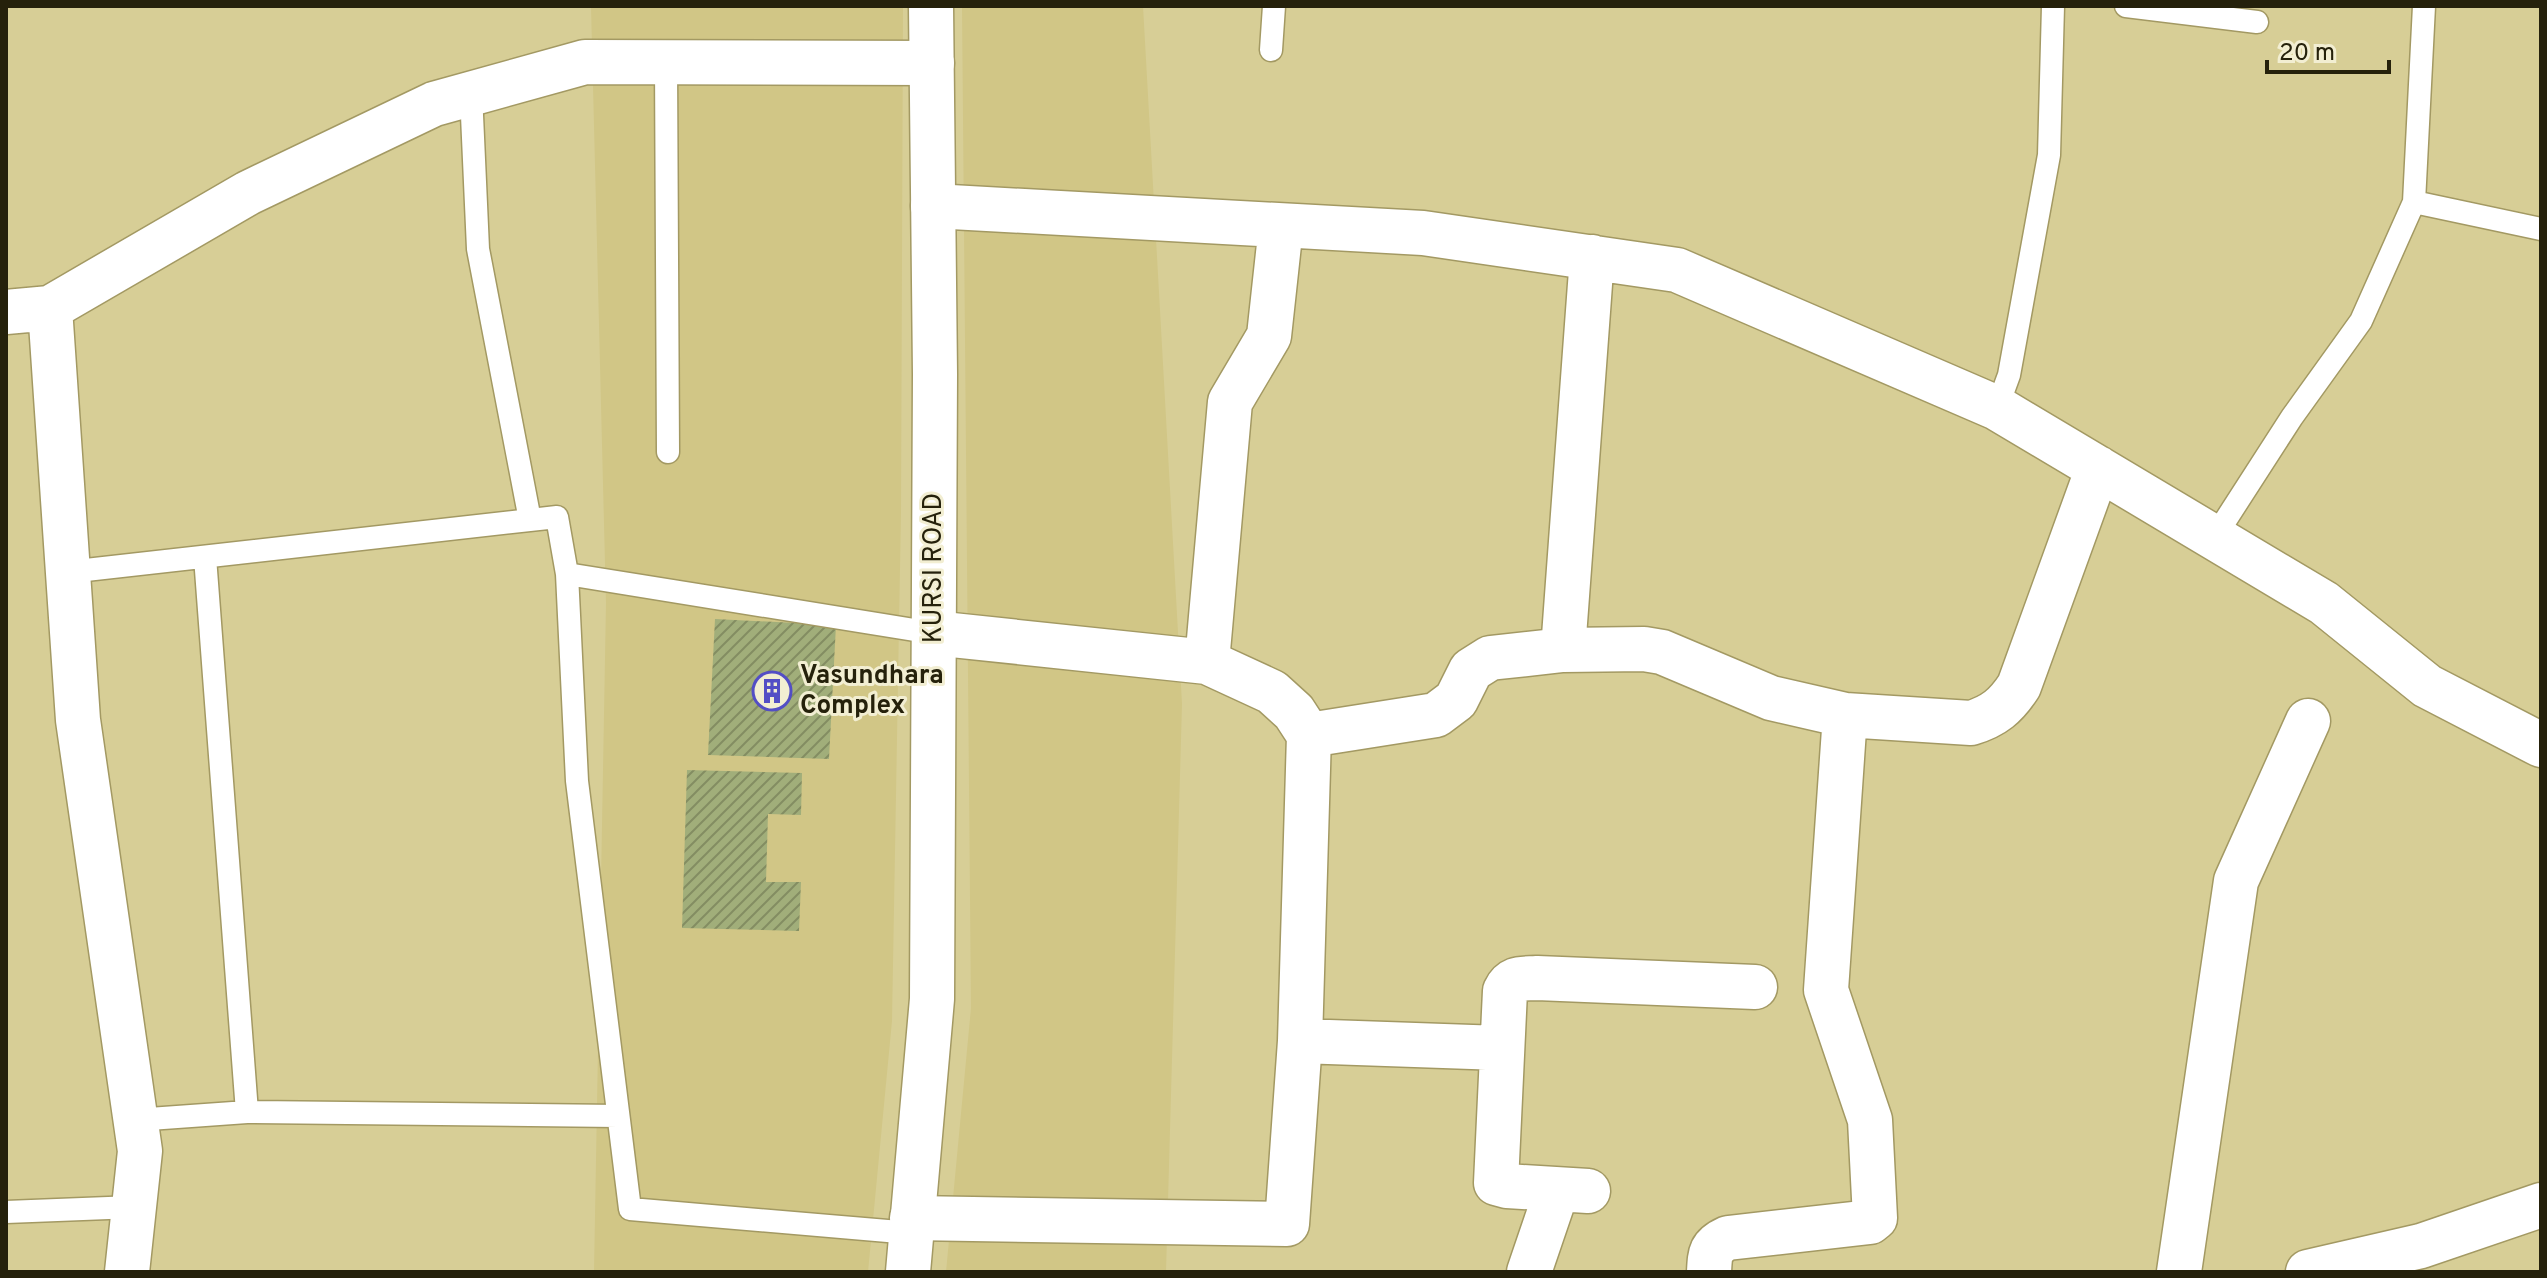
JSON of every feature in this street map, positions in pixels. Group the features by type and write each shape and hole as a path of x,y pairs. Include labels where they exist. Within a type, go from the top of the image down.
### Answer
{"street":[{"name":"KURSI ROAD","path":"910,1241 932,999 935,374 931,6"},
{"path":"6,312 50,308 248,193 434,104 585,62 932,63"},
{"path":"933,206 1423,233 1677,270 1997,408 2324,603 2427,686 2541,745"},
{"path":"1207,662 1230,402 1269,336 1281,226"},
{"path":"1563,650 1592,257"},
{"path":"50,308 78,720 140,1151 127,1272"},
{"path":"1309,735 1436,715 1456,700 1471,670 1490,658 1563,650 1644,649 1662,652 1771,698 1845,715 1971,723 1987,718 2006,705 2019,686 2098,468"},
{"path":"910,1241 1287,1224 1300,1041 1309,735 1294,712 1272,692 1207,662 933,633"},
{"path":"1709,1272 1711,1249 1728,1238 1870,1222 1875,1218 1870,1120 1826,990 1845,715"},
{"path":"2179,1272 2236,881 2308,721"},
{"path":"1529,1272 1572,1190 1496,1183 1505,991 1515,979 1755,987"},
{"path":"1300,1041 1501,1048"},
{"path":"2308,1272 2421,1246 2541,1205"}],"lane":[{"path":"1271,50 1274,6"},
{"path":"1997,408 2009,375 2049,155 2053,6"},
{"path":"2126,6 2257,22"},
{"path":"2214,538 2292,417 2361,321 2414,202 2424,6"},
{"path":"666,63 668,452"},
{"path":"471,93 478,249 530,520"},
{"path":"2414,202 2541,229"},
{"path":"68,572 557,517 567,574 577,781 630,1209 910,1241"},
{"path":"205,557 247,1112"},
{"path":"567,574 933,633"},
{"path":"135,1120 247,1112 618,1116"},
{"path":"6,1212 134,1207"}],"shaded area":[{"path":"591,6 903,6 901,512 892,1021 868,1272 594,1272 606,603"},
{"path":"962,6 1143,6 1182,704 1166,1272 946,1272 971,1008"}],"building":[{"name":"Vasundhara Complex","path":"715,619 836,625 829,759 708,755"},
{"path":"687,770 802,773 801,815 768,814 766,882 801,882 799,931 682,928"}],"place":[{"name":"Vasundhara Complex","path":"772,691"}]}
